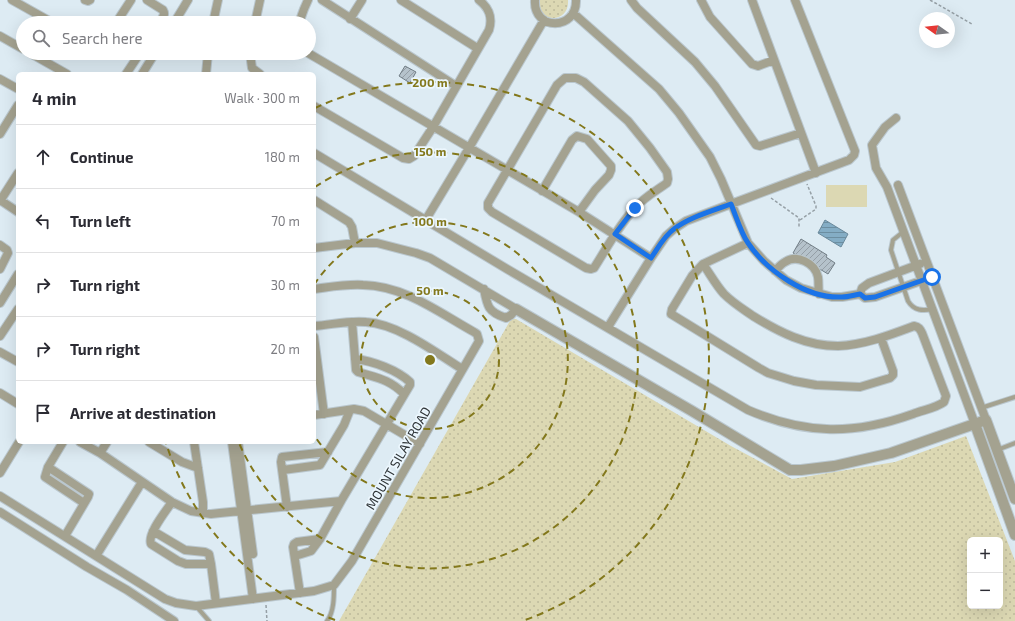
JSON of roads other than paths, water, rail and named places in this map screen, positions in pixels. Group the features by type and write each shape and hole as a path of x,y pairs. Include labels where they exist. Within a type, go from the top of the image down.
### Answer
{"street":[{"path":"12,0 41,16"},
{"path":"85,0 90,0"},
{"path":"121,16 131,0"},
{"path":"147,0 163,10 165,12 163,16"},
{"path":"178,16 188,0"},
{"path":"215,16 218,0"},
{"path":"257,16 260,0"},
{"path":"301,16 308,0"},
{"path":"322,0 456,86"},
{"path":"350,19 362,0"},
{"path":"401,0 477,48"},
{"path":"316,107 403,158 409,159 417,153 477,48 489,30 491,18 489,10 479,0"},
{"path":"535,0 535,9 537,13 544,20 555,24 570,18 574,13 576,0"},
{"path":"631,0 637,8 695,62 720,92 756,145 760,146 801,133"},
{"path":"701,0 710,17 752,64 758,66 774,60"},
{"path":"752,0 816,173"},
{"path":"608,327 651,258 666,236 674,229 686,221 763,191 816,173 849,160 854,155 855,151 795,0"},
{"path":"574,13 659,89 679,113 710,157 748,243 775,271 786,280 801,288 819,294 842,297 860,294 865,298 875,297 932,277"},
{"path":"425,221 470,148 544,20"},
{"path":"0,36 16,45"},
{"path":"316,58 470,148 506,171 579,212 651,258"},
{"path":"42,60 63,72"},
{"path":"127,72 135,60"},
{"path":"143,72 151,60"},
{"path":"206,72 207,60"},
{"path":"251,60 252,68 257,72"},
{"path":"565,78 576,78 584,82 628,121 667,172 668,179 667,183 652,192 635,208 615,234 592,269 586,268 579,264 492,212 488,208 488,203 506,171 557,85 565,78"},
{"path":"0,79 16,88"},
{"path":"0,134 16,108"},
{"path":"896,118 885,127 872,145 876,168 887,187 1015,535"},
{"path":"542,191 572,140 577,136 586,139 611,166 611,170 610,175 595,190 579,212"},
{"path":"316,154 425,221 748,410 766,418 806,428 833,430 891,422 944,402 946,396 920,329 914,326 881,338 857,344 838,346 816,344 792,337 768,325 735,304 723,293 703,264"},
{"path":"16,176 0,201 16,211"},
{"path":"898,185 1015,499"},
{"path":"316,203 349,222 352,227 355,243"},
{"path":"316,248 355,243 377,243 430,258 790,470 834,466 891,454 986,420"},
{"path":"748,243 703,264 692,276 672,309 671,314 768,373 816,386 860,387 890,378 893,375 881,338"},
{"path":"0,245 7,250 8,253 0,268"},
{"path":"775,271 785,261 794,259 802,260 809,264 815,271 818,277 819,294"},
{"path":"860,294 862,288 869,282 927,262"},
{"path":"0,303 16,277"},
{"name":"MOUNT SILAY ROAD","path":"316,289 359,285 375,286 399,291 478,334 479,341 352,561 334,585"},
{"path":"484,289 487,305 490,310 506,318 516,309"},
{"path":"0,336 16,315"},
{"path":"352,322 356,370 358,372 390,382 404,394"},
{"path":"316,326 366,322 388,326 410,337 462,369"},
{"path":"0,352 16,361"},
{"path":"316,352 324,414"},
{"path":"295,556 311,551 320,540 341,501 410,385 410,382 407,380 373,362 355,359"},
{"path":"0,404 3,395 16,403"},
{"path":"316,415 354,409 364,411 420,444"},
{"path":"282,470 320,465 344,425 350,410"},
{"path":"0,473 18,444"},
{"path":"62,444 44,474 46,479 84,503"},
{"path":"84,444 100,453 172,502 191,511 211,514 287,507 327,501 341,501"},
{"path":"100,453 106,444"},
{"path":"152,444 182,462 198,468"},
{"path":"194,444 203,502 203,512"},
{"path":"232,444 259,598"},
{"path":"238,444 245,511"},
{"path":"287,507 281,462 282,458 284,456 328,452"},
{"path":"48,466 89,494 65,536"},
{"path":"96,556 142,482"},
{"path":"0,496 165,599 176,603 196,606 319,590 334,585"},
{"path":"172,502 153,532 150,538 151,544 178,561 186,564 211,564"},
{"path":"0,512 87,567 127,590 174,621"},
{"path":"153,532 184,550 207,552 211,564 216,603"},
{"path":"300,592 293,547 295,543 320,540"}],"lane":[{"path":"904,232 894,240 891,250 908,301 911,306 920,310 933,309"},
{"path":"981,408 1015,397"},
{"path":"997,450 1015,443"},
{"path":"327,621 331,614 334,599 334,585"},
{"path":"196,606 209,621"}],"water":[{"path":"825,220 848,234 841,247 818,233"}]}
